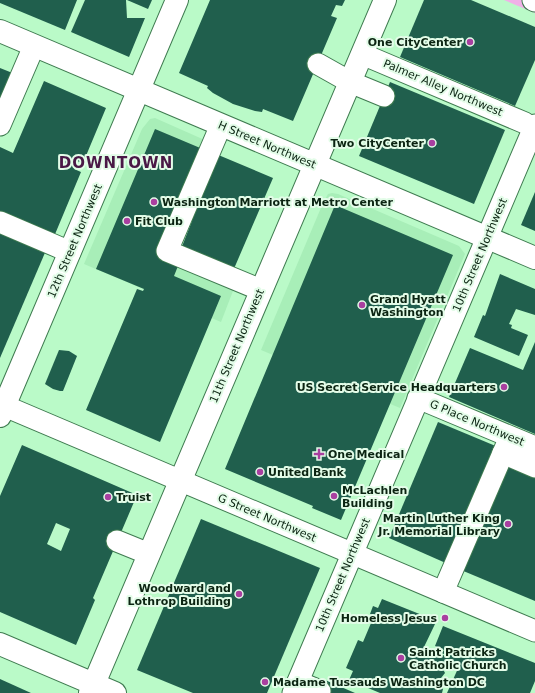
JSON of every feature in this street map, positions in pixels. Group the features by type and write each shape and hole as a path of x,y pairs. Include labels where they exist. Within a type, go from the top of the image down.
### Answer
{"main road":[{"name":"12th Street Northwest","path":"1,409 70,252 177,0"},
{"name":"11th Street Northwest","path":"92,689 385,0"},
{"name":"H Street Northwest","path":"0,31 535,258"},
{"path":"0,644 92,689 115,693"}],"street":[{"path":"0,125 34,46"},
{"name":"Palmer Alley Northwest","path":"362,54 530,124"},
{"path":"318,64 350,82 384,96"},
{"name":"10th Street Northwest","path":"295,687 488,238 530,124"},
{"path":"221,125 167,251 261,290"},
{"path":"0,222 70,252"},
{"name":"G Place Northwest","path":"418,398 507,445 535,447"},
{"name":"G Street Northwest","path":"1,409 180,480 535,631"},
{"path":"443,592 507,445 535,467"},
{"path":"118,541 149,554"},
{"path":"295,687 320,691"}],"shaded area":[{"path":"504,0 535,0 535,13"},
{"name":"Washington Marriott at Metro Center","path":"155,118 216,145 173,248 238,278 221,322 84,264 142,129 150,119"},
{"name":"Grand Hyatt Washington","path":"328,194 338,194 459,246 465,254 400,408 261,350 323,203"}],"building":[{"path":"0,0 77,0 65,30 0,3"},
{"path":"85,0 126,0 127,18 145,18 129,57 71,32"},
{"path":"127,0 152,0 148,9"},
{"path":"210,0 345,0 342,6 336,5 331,16 337,18 293,121 263,109 262,112 255,111 233,104 213,93 207,88 208,86 179,73"},
{"name":"One CityCenter","path":"424,0 471,0 535,27 535,60 515,106 400,57"},
{"path":"0,68 15,74 0,107"},
{"path":"44,81 106,108 83,163 77,161 74,169 81,172 53,239 0,214 0,147 13,153"},
{"name":"Two CityCenter","path":"390,82 505,130 474,204 359,156"},
{"path":"155,129 205,150 161,253 180,261 174,276 221,296 160,442 86,410 137,289 143,291 144,289 96,269"},
{"path":"216,154 273,178 233,271 181,249 192,221 188,219"},
{"path":"535,192 535,231 521,225"},
{"path":"335,205 453,255 341,520 312,508 313,506 225,469"},
{"path":"0,228 47,248 0,358"},
{"path":"500,274 535,289 535,315 516,309 509,324 512,325 511,328 528,335 519,356 474,337 483,315 485,316"},
{"name":"US Secret Service Headquarters","path":"535,342 535,434 449,397 470,348 523,370"},
{"path":"59,350 69,351 77,356 63,391 53,389 45,384"},
{"path":"438,422 498,447 448,564 389,538"},
{"path":"22,445 137,495 93,598 95,600 76,645 0,612 0,496","holes":["56,523 70,529 61,551 47,544"]},
{"name":"Martin Luther King Jr. Memorial Library","path":"505,465 535,478 535,601 461,570"},
{"name":"Woodward and Lothrop Building","path":"201,519 320,568 267,693 193,693 137,670"},
{"path":"382,599 427,617 426,620 435,624 424,647 450,658 442,653 444,650 435,646 443,626 535,663 535,681 530,693 447,693 460,664 452,661 448,670 442,667 445,673 441,678 443,689 442,693 380,693 349,680 353,671 346,668 358,640 363,642 374,616 370,614 373,606 378,608"},
{"path":"0,679 31,693 0,693"},
{"path":"325,680 355,693 319,693"}],"place":[{"name":"One CityCenter","path":"470,42"},
{"name":"Two CityCenter","path":"432,143"},
{"name":"Washington Marriott at Metro Center","path":"154,202"},
{"name":"Fit Club","path":"127,221"},
{"name":"Grand Hyatt Washington","path":"362,305"},
{"name":"US Secret Service Headquarters","path":"504,387"},
{"name":"One Medical","path":"319,454"},
{"name":"United Bank","path":"260,472"},
{"name":"McLachlen Building","path":"334,496"},
{"name":"Truist","path":"108,497"},
{"name":"Martin Luther King Jr. Memorial Library","path":"508,524"},
{"name":"Woodward and Lothrop Building","path":"239,594"},
{"name":"Homeless Jesus","path":"445,618"},
{"name":"Saint Patricks Catholic Church","path":"401,658"},
{"name":"Madame Tussauds Washington DC","path":"265,682"}],"district":[{"name":"DOWNTOWN","path":"116,163"}]}
